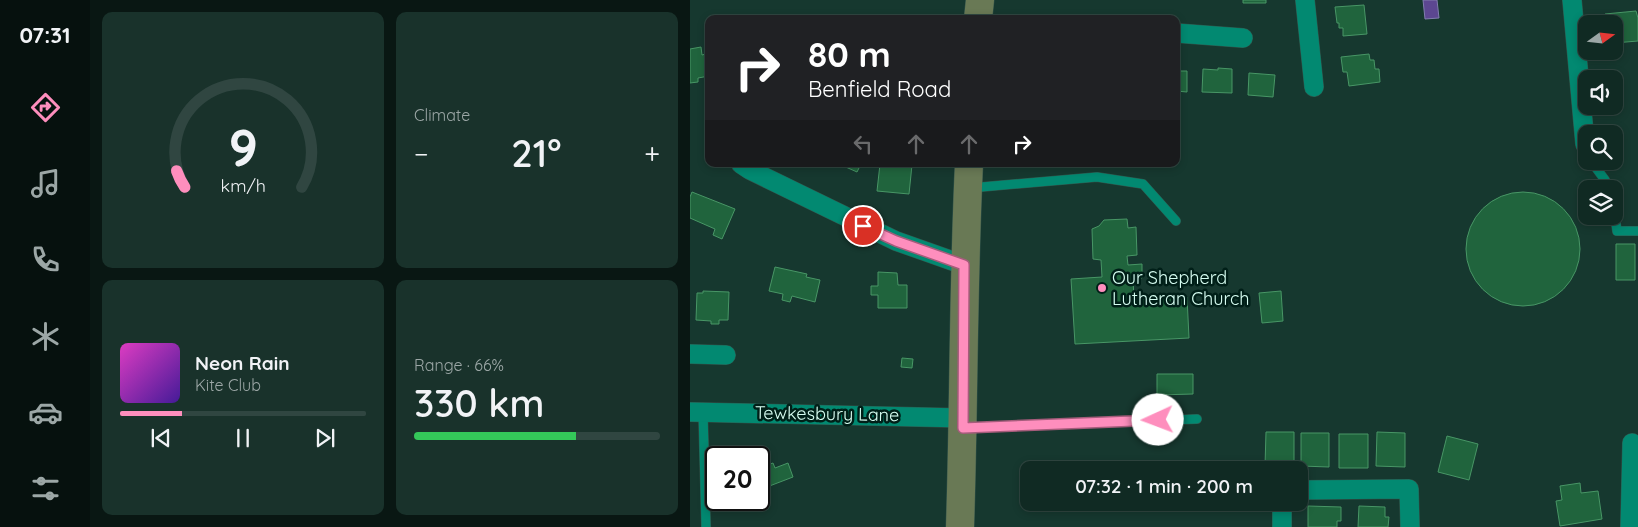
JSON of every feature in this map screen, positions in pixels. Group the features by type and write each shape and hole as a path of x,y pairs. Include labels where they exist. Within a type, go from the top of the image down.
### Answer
{"main road":[{"path":"960,527 964,265 968,176"}],"street":[{"path":"1306,0 1314,87"},
{"path":"1572,0 1584,125"},
{"path":"1180,33 1243,38"},
{"path":"746,167 896,241 964,265"},
{"path":"690,354 726,355"},
{"name":"Tewkesbury Lane","path":"697,411 963,423"},
{"path":"1630,527 1632,443"},
{"path":"1308,490 1409,490 1410,527"},
{"path":"1282,511 1282,527"}],"lane":[{"path":"968,176 1097,176 1143,184 1176,221"},
{"path":"1615,225 1616,231 1638,231"},
{"path":"697,411 706,527"},
{"path":"963,423 1197,419"}],"shaded area":[{"path":"1423,0 1437,0 1439,18 1425,19"}],"building":[{"path":"1243,0 1266,0 1266,3 1243,3"},
{"path":"1364,5 1367,34 1343,36 1343,28 1339,28 1339,23 1337,23 1335,7"},
{"path":"1636,11 1638,18 1638,41 1623,42 1623,15 1605,14"},
{"path":"701,47 702,55 705,54 705,77 698,78 698,82 690,83 690,49"},
{"path":"1369,54 1370,60 1374,60 1375,69 1379,69 1380,82 1349,86 1347,72 1343,72 1341,57"},
{"path":"1218,68 1232,69 1232,93 1202,92 1203,69 1218,70"},
{"path":"1180,71 1187,71 1187,92 1180,91"},
{"path":"1249,73 1275,75 1273,97 1248,95"},
{"path":"846,167 860,167 857,172"},
{"path":"880,167 912,167 909,194 877,191"},
{"path":"692,192 735,209 722,239 713,235 715,229 690,218 690,197"},
{"path":"1523,192 1545,196 1563,209 1576,227 1580,249 1576,271 1563,289 1545,302 1523,306 1501,302 1483,289 1470,271 1466,249 1470,227 1483,209 1501,196"},
{"name":"Our Shepherd Lutheran Church","path":"1127,219 1128,228 1136,227 1137,255 1127,256 1128,265 1142,264 1142,278 1133,278 1134,300 1187,297 1189,338 1075,344 1071,279 1102,277 1101,260 1093,259 1092,229 1099,226 1104,220"},
{"path":"1616,244 1635,244 1635,280 1616,280"},
{"path":"775,267 807,274 806,277 820,280 815,302 792,296 790,302 782,300 783,294 769,291"},
{"path":"878,272 897,273 898,285 907,285 907,308 878,308 878,295 871,295 871,286 878,286"},
{"path":"703,291 729,292 728,320 719,320 719,324 711,324 711,321 696,320 697,293 703,293"},
{"path":"1281,291 1283,321 1262,323 1259,293"},
{"path":"902,358 913,359 912,368 901,367"},
{"path":"1157,374 1193,374 1193,394 1157,395"},
{"path":"1266,432 1294,432 1294,461 1265,461"},
{"path":"1377,432 1405,433 1405,467 1376,466"},
{"path":"1301,433 1329,433 1329,467 1308,466 1308,461 1301,461"},
{"path":"1339,434 1368,434 1368,468 1339,468"},
{"path":"1447,436 1478,444 1469,480 1438,472"},
{"path":"773,463 775,468 788,463 793,477 770,486 770,464"},
{"path":"1580,483 1581,493 1598,491 1602,519 1560,526 1556,501 1562,500 1560,486"},
{"path":"1308,506 1341,507 1341,521 1337,521 1337,527 1308,527"},
{"path":"1359,506 1385,507 1385,517 1389,517 1388,527 1358,527"}],"place":[{"name":"Our Shepherd Lutheran Church","path":"1102,288"}],"route":[{"path":"863,226 896,241 964,265 963,428 1158,420"}]}
